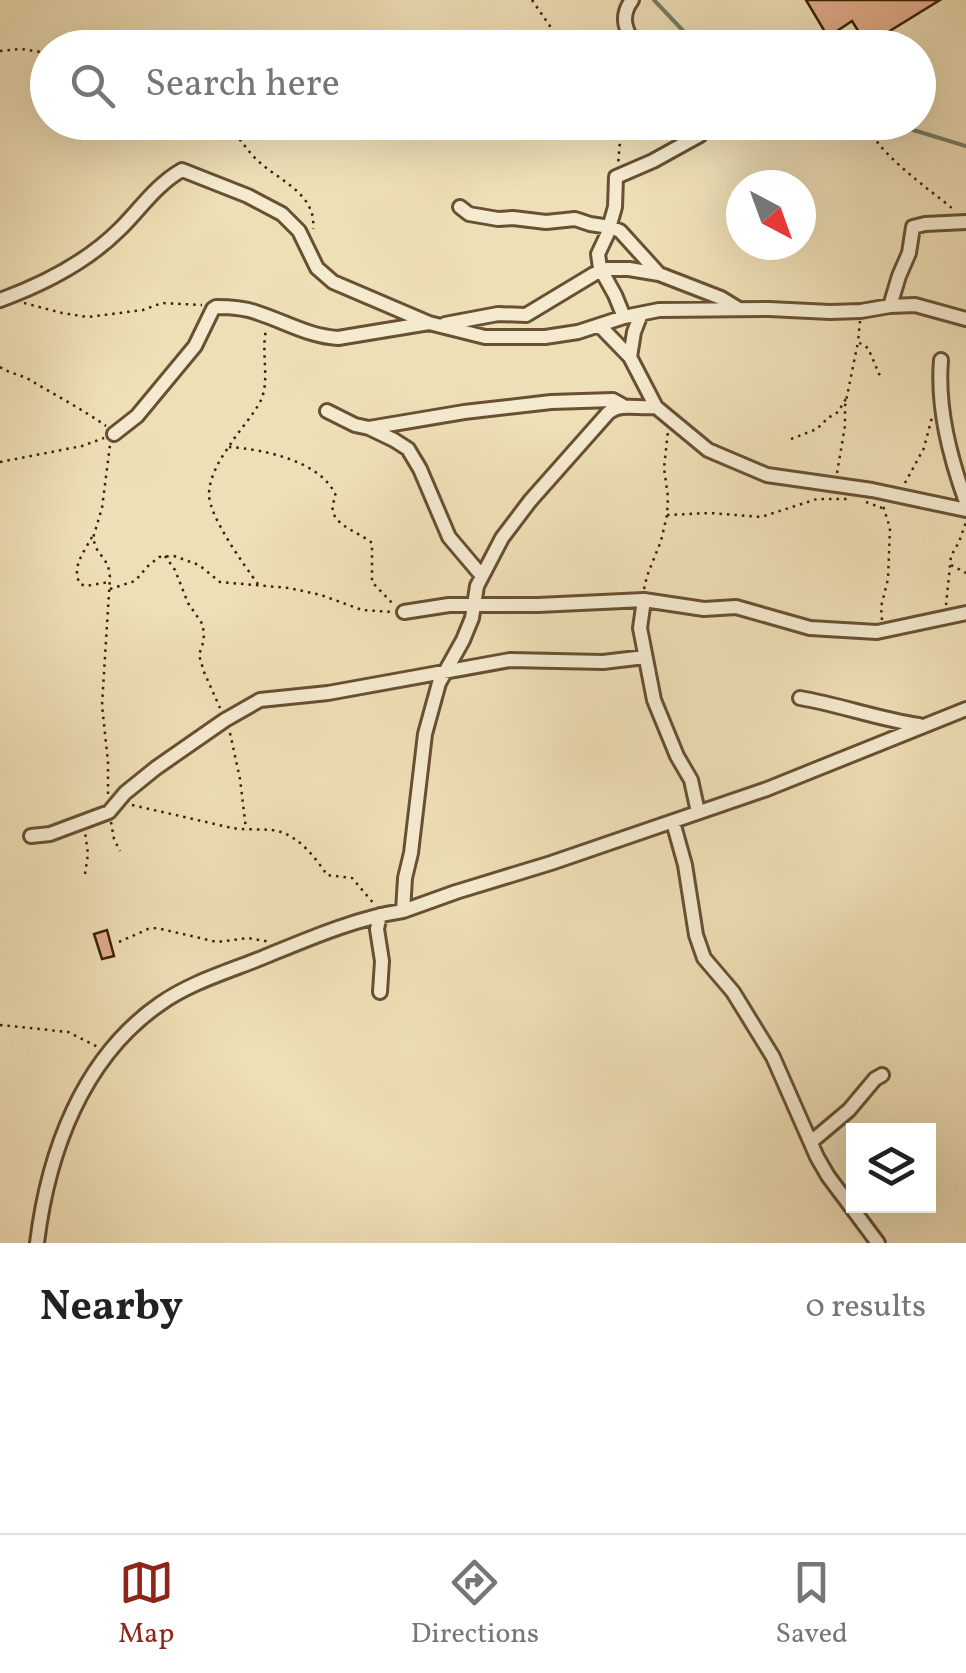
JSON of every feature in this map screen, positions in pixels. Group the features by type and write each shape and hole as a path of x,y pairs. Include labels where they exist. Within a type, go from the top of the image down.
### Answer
{"street":[{"path":"626,30 624,18 632,0"},
{"path":"624,317 598,254 615,207 616,177 691,140"},
{"path":"0,300 32,288 90,255 169,177 182,170 282,214 300,231 317,268 333,282 435,324 485,337 545,337 668,310 861,312 914,304 966,319"},
{"path":"460,207 470,214 498,219 575,219 610,227 620,231 659,274"},
{"path":"890,306 914,227 961,217"},
{"path":"590,224 603,245"},
{"path":"114,434 137,416 195,346 213,309 220,307 252,311 312,335 338,338 498,314 526,315 602,271 630,269 659,274 741,310"},
{"path":"668,310 702,292"},
{"path":"630,357 641,314"},
{"path":"600,326 630,357 660,411 708,450 767,475 872,490 885,502 966,510"},
{"path":"941,360 941,405 966,502"},
{"path":"369,428 550,402 613,400 638,410 660,411"},
{"path":"403,911 425,734 437,690 472,618 482,576 502,538 530,502 608,414 622,406"},
{"path":"327,411 408,449 450,537 482,576"},
{"path":"404,612 449,605 644,600 704,609 736,607 822,630 886,630 966,613"},
{"path":"644,600 640,628 654,700 691,780 698,812"},
{"path":"31,836 50,834 112,810 136,783 247,706 270,698 328,693 510,660 603,662 645,657"},
{"path":"800,698 922,725"},
{"path":"37,1243 46,1185 68,1120 108,1053 160,1003 286,948 674,822 966,709"},
{"path":"674,822 704,958 756,1027 828,1176 878,1243"},
{"path":"380,915 380,992"},
{"path":"810,1142 849,1110 882,1074"}],"path":[{"path":"532,0 553,30"},
{"path":"0,51 30,51"},
{"path":"240,140 256,159 292,185 313,212 313,230 304,242"},
{"path":"616,177 620,140"},
{"path":"877,140 961,217"},
{"path":"18,302 81,316 143,310 162,303 201,304 213,309"},
{"path":"835,485 861,312"},
{"path":"259,585 230,542 209,497 214,472 262,398 265,336 270,318"},
{"path":"858,342 868,348 880,376"},
{"path":"0,368 86,412 114,434"},
{"path":"791,439 818,429 838,412 847,395"},
{"path":"667,515 762,516 817,499 885,502 909,478 924,448 936,408 941,405"},
{"path":"644,600 647,576 667,515 664,468 668,434 660,411"},
{"path":"0,462 82,446 114,434"},
{"path":"110,582 86,586 76,579 78,563 102,508 114,434"},
{"path":"228,447 274,452 301,464 332,487 336,496 330,506 336,519 372,543 372,582 404,612"},
{"path":"885,502 890,528 888,579 881,612 886,630"},
{"path":"948,616 950,564 966,520"},
{"path":"93,536 108,564 110,582 102,704 114,839 120,851"},
{"path":"110,589 131,584 154,560 164,556 188,560 220,582 310,592 362,610 404,612"},
{"path":"164,556 203,625 199,655 237,759 246,830"},
{"path":"950,564 966,573"},
{"path":"112,810 122,804 132,805 289,836 317,859 327,875 352,878 380,915"},
{"path":"83,820 88,854 85,874"},
{"path":"119,942 157,928 217,942 261,939 286,948"},
{"path":"0,1025 68,1032 108,1053"}],"building":[{"path":"806,0 940,0 891,30 858,30 852,21 838,30 824,30"},
{"path":"107,930 114,956 102,959 94,934"}],"waterway":[{"path":"654,0 682,30"},
{"path":"936,137 966,146"}]}
